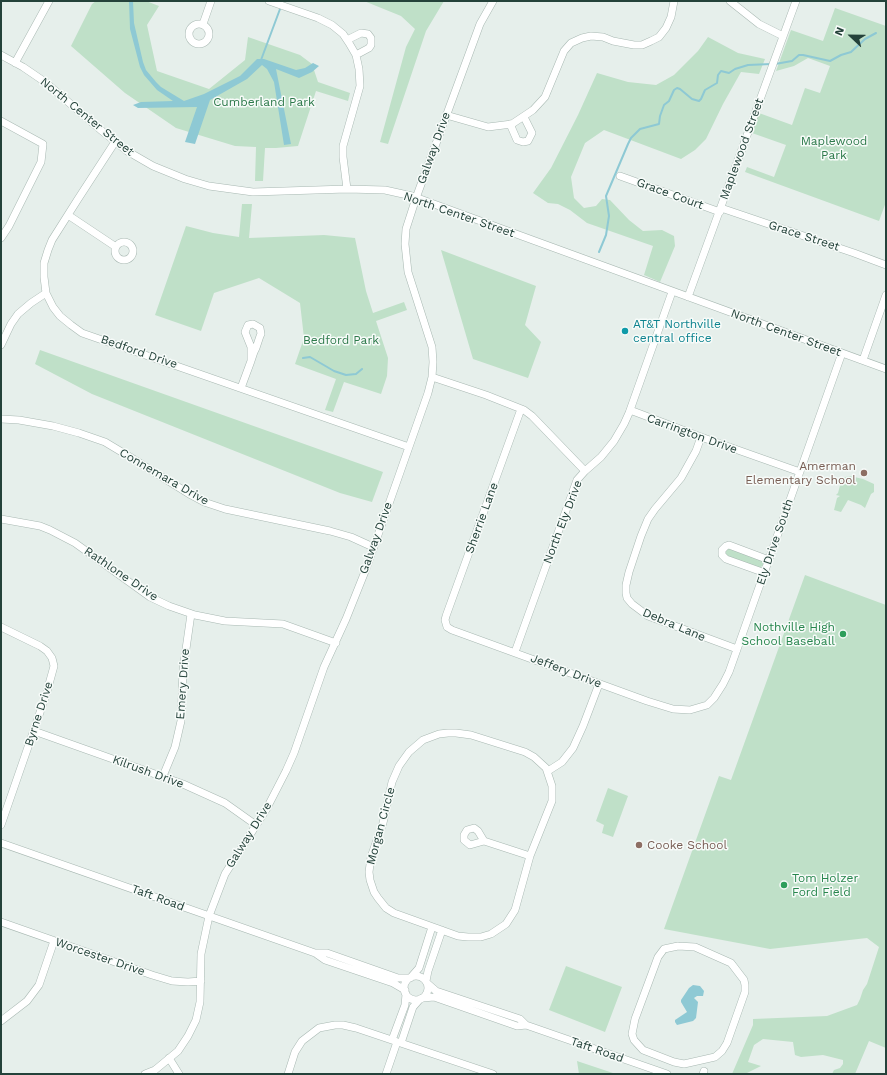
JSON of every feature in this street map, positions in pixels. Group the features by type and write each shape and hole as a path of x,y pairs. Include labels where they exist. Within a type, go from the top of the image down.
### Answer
{"street":[{"path":"15,63 49,1"},
{"path":"203,24 211,1"},
{"path":"269,1 325,21 338,30 347,40 356,55 360,86 343,146 347,189"},
{"name":"Galway Drive","path":"145,1074 156,1072 178,1051 196,1020 200,1002 201,954 209,916 225,874 267,808 294,753 324,667 346,619 373,547 426,399 432,377 434,362 427,329 413,293 408,272 405,244 406,229 480,24 493,1"},
{"path":"446,115 488,127 510,124 524,117 533,110 544,97 564,51 571,43 591,36 603,37 613,41 634,45 642,45 651,42 659,37 666,28 671,17 674,1"},
{"path":"730,1 759,24 783,36"},
{"name":"Maplewood Street","path":"688,297 796,1"},
{"path":"347,40 361,33 368,34 371,38 371,45 369,48 356,55"},
{"name":"North Center Street","path":"1,55 45,82 115,142 136,157 185,180 209,186 253,192 347,189 384,190 416,198 886,369"},
{"path":"510,124 516,140 522,142 528,141 532,133 524,117"},
{"path":"1,121 43,144 41,162 9,226 1,238"},
{"name":"Bedford Drive","path":"115,142 52,240 44,263 46,293 53,307 60,316 82,333 409,447"},
{"name":"Grace Court","path":"620,176 720,210"},
{"name":"Grace Street","path":"720,210 854,253 886,265"},
{"path":"68,215 116,247"},
{"name":"North Ely Drive","path":"515,652 577,480 601,457 614,441 630,410 672,292"},
{"path":"1,345 11,324 18,314 46,293"},
{"path":"863,360 886,294"},
{"name":"Ely Drive South","path":"685,710 707,705 714,698 723,684 765,573 842,353"},
{"path":"241,388 251,361"},
{"path":"432,377 486,395 521,409 532,416 585,471"},
{"name":"Sherrie Lane","path":"448,627 445,620 446,616 521,409"},
{"name":"Carrington Drive","path":"630,410 800,472"},
{"name":"Connemara Drive","path":"1,419 19,420 54,426 105,442 204,502 225,509 330,531 351,537 373,547"},
{"name":"Debra Lane","path":"701,437 696,451 681,478 648,519 629,572 626,593 627,598 632,604 648,616 737,649"},
{"name":"Rathlone Drive","path":"1,519 40,526 50,530 75,543 150,597 169,606 191,614 225,621 283,624 336,643"},
{"path":"765,573 726,559 722,555 722,550 729,545 769,560"},
{"name":"Emery Drive","path":"163,776 174,747 181,721 183,670 191,614"},
{"name":"Byrne Drive","path":"1,627 47,651 52,658 54,666 52,677 1,825"},
{"name":"Jeffery Drive","path":"448,627 452,630 515,652 598,684 666,707 685,710"},
{"path":"548,771 562,762 574,748 598,684"},
{"name":"Kilrush Drive","path":"34,731 163,776 217,799 256,825"},
{"name":"Morgan Circle","path":"456,732 471,735 525,752 542,763 548,771 552,786 552,801 530,856 515,910 506,924 494,932 480,937 463,937 390,911 375,895 369,872 371,857 382,823 392,782 405,756 423,740 439,734 456,732"},
{"path":"484,841 530,856"},
{"name":"Taft Road","path":"1,843 315,953 325,960 393,983 405,992"},
{"name":"Worcester Drive","path":"1,922 172,981 201,981"},
{"path":"397,1042 405,1004 405,983 419,968 432,927"},
{"path":"386,1074 397,1042 413,1007 428,991 428,971 442,930"},
{"path":"1,1021 27,1001 39,985 54,941"},
{"path":"678,946 695,947 732,963 744,980 745,992 727,1043 716,1057 684,1064 679,1063 643,1050 634,1040 632,1027 655,964 664,949 678,946"},
{"name":"Taft Road","path":"315,953 327,953 398,978 411,977"},
{"path":"411,977 420,976 427,983"},
{"name":"Taft Road","path":"427,983 436,991 520,1019 526,1025 667,1074"},
{"path":"405,992 412,999 421,998"},
{"name":"Taft Road","path":"421,998 434,997 518,1026 526,1025"},
{"path":"288,1074 295,1052 307,1036 319,1028 343,1025 492,1074"},
{"path":"170,1058 179,1074"}],"green space":[{"name":"Cumberland Park","path":"96,1 146,1 159,6 147,25 157,71 209,89 245,60 248,37 300,55 312,64 318,82 350,93 348,101 316,91 298,146 265,148 263,181 255,181 256,147 235,146 176,128 125,93 71,46 92,4"},
{"path":"364,1 444,1 426,31 388,144 380,142 406,47 415,29 401,16"},
{"name":"Maplewood Park","path":"835,8 886,26 886,202 879,221 745,172 747,167 774,177 786,145 752,133 759,113 792,125 805,88 820,93 830,66 808,58 794,66 776,71 791,30 823,41"},
{"path":"708,37 738,53 765,59 759,74 741,72 706,139 695,150 681,159 604,130 585,143 571,177 574,198 584,208 596,206 602,199 610,200 629,220 643,231 662,230 674,236 675,246 660,282 644,275 653,246 587,223 570,210 558,204 548,203 533,193 551,168 578,115 597,73 628,82 656,85 674,75 698,51"},
{"name":"Bedford Park","path":"242,204 252,204 249,238 324,235 355,238 366,291 373,313 404,302 407,310 376,321 388,358 387,376 381,394 344,382 333,412 325,410 336,379 295,364 304,338 300,303 259,278 214,293 201,331 155,315 186,226 213,233 239,237"},
{"path":"441,250 536,286 525,325 541,342 528,378 473,359"},
{"path":"40,350 383,472 372,502 340,493 92,394 35,364"},
{"path":"850,476 863,479 874,484 874,492 871,494 865,508 848,500 841,512 834,510 837,498 840,496 836,495 838,493 842,478"},
{"path":"730,548 763,561 763,565 760,568 725,555 726,549"},
{"path":"805,575 886,605 886,1048 869,1041 855,1074 832,1074 834,1070 840,1068 843,1064 843,1060 823,1055 801,1057 795,1055 793,1042 763,1039 754,1045 748,1062 761,1066 745,1074 732,1074 753,1025 753,1019 827,1016 857,1005 867,984 879,947 867,938 770,949 664,929 719,776 731,780"},
{"path":"608,788 628,796 613,837 602,833 604,825 596,821"},
{"path":"566,966 622,987 605,1032 549,1010"},
{"path":"577,1061 616,1074 579,1074"}],"water":[{"path":"129,1 133,1 134,23 146,70 161,87 184,101 204,94 240,76 257,59 264,59 296,70 305,68 313,63 319,66 312,72 299,78 276,69 291,144 284,145 274,82 267,69 262,65 247,79 210,100 195,144 185,142 197,107 138,108 133,105 141,102 173,101 157,90 144,75 140,67 130,29"},
{"path":"693,985 700,986 704,991 703,996 697,996 694,998 698,1002 696,1018 693,1021 677,1025 675,1020 687,1012 681,1000 689,988"}],"waterway":[{"path":"261,60 283,1"},
{"path":"775,64 792,61 799,55 830,61 851,52 865,39 876,33"},
{"path":"599,252 606,235 609,216 606,196 628,144 631,138 640,129 659,124 664,105 669,101 674,90 677,88 680,89 692,99 699,101 705,90 717,83 718,75 721,71 729,73 735,69 748,65 771,64"},
{"path":"303,358 310,357 334,371 346,375 356,374 362,369"}],"place":[{"name":"AT&T Northville central office","path":"625,331"},
{"name":"Amerman Elementary School","path":"864,473"},
{"name":"Nothville High School Baseball","path":"843,634"},
{"name":"Cooke School","path":"639,845"},
{"name":"Tom Holzer Ford Field","path":"784,885"}]}
